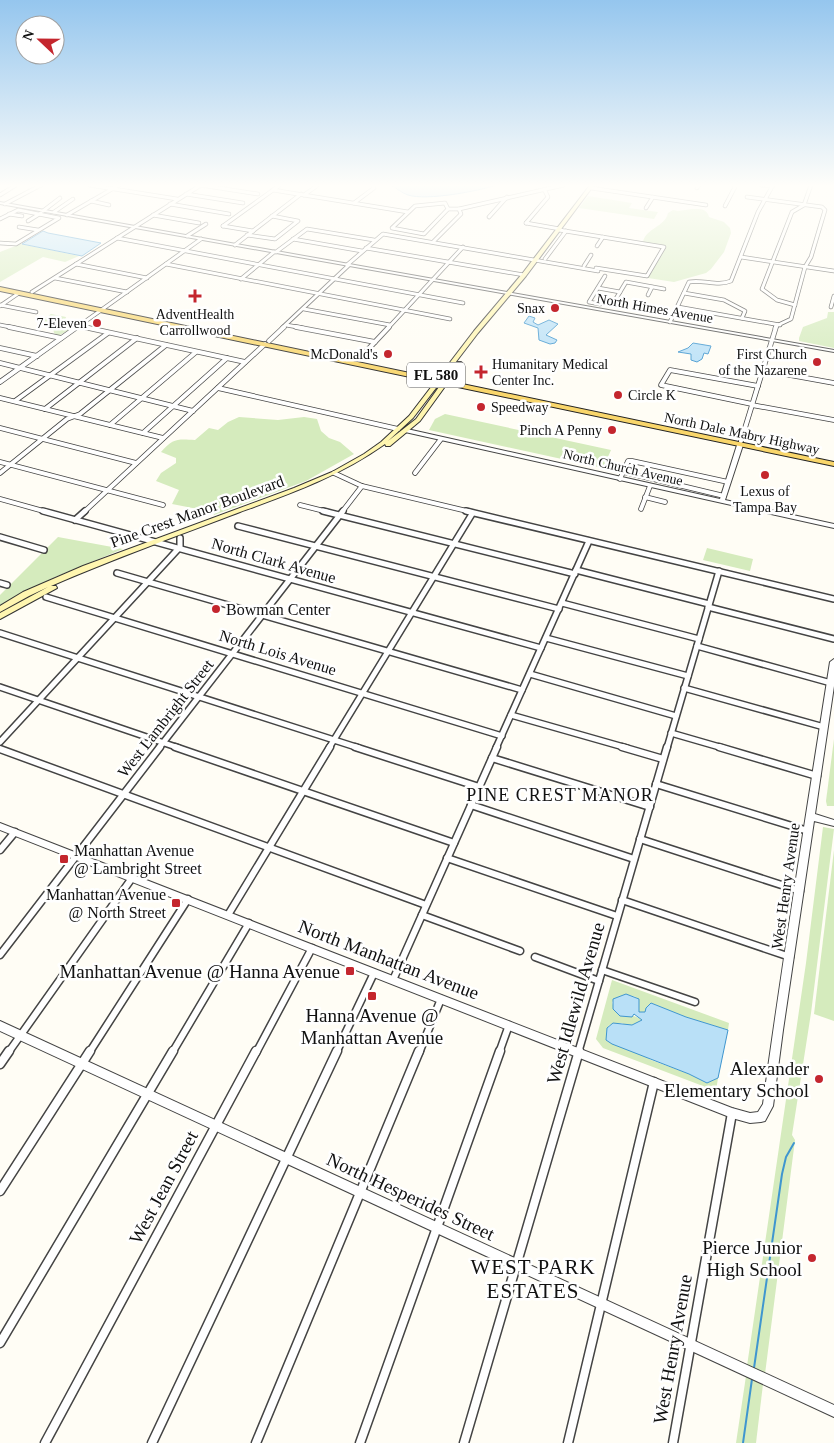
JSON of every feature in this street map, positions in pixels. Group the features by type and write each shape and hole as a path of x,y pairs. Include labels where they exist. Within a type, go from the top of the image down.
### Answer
{"main road":[{"path":"443,379 541,252"},
{"name":"North Dale Mabry Highway","path":"0,287 61,298 138,318 216,334 359,359 537,402 616,414 740,443 831,460"},
{"name":"North Dale Mabry Highway","path":"0,287 19,293 224,332 559,404 719,441 740,443"},
{"path":"19,293 61,298"},
{"path":"138,318 163,319"},
{"path":"168,324 224,332"},
{"name":"Pine Crest Manor Boulevard","path":"0,609 26,594 69,575 336,475 366,455 398,429 443,379"},
{"name":"Pine Crest Manor Boulevard","path":"0,616 65,583 336,475 382,450 407,431 429,405 443,379"},
{"name":"Pine Crest Manor Boulevard","path":"407,431 406,427 416,416 416,410"},
{"path":"635,423 653,422"},
{"name":"Pine Crest Manor Boulevard","path":"382,450 397,435 398,429"},
{"path":"670,430 687,430"},
{"name":"North Dale Mabry Highway","path":"784,452 834,464"}],"street":[{"path":"32,292 94,252"},
{"path":"0,382 182,252"},
{"path":"191,252 463,303"},
{"path":"241,278 275,252"},
{"name":"North Himes Avenue","path":"277,252 510,294 599,306 670,322 834,351"},
{"path":"75,520 304,309 361,252"},
{"path":"392,252 524,275"},
{"path":"359,359 457,252"},
{"path":"495,252 598,271"},
{"path":"545,259 550,252"},
{"path":"536,259 647,276 661,252"},
{"path":"670,322 689,282 722,284 731,281 742,252"},
{"path":"777,252 762,288 766,294 781,302 795,305"},
{"path":"624,472 723,498 776,326 791,318 805,267 812,252"},
{"path":"584,266 591,255"},
{"path":"740,257 834,271"},
{"path":"76,264 147,278"},
{"path":"166,264 450,319"},
{"path":"606,276 589,302 599,306 614,302 626,282 664,289"},
{"path":"55,278 128,292"},
{"path":"648,295 652,286"},
{"path":"598,288 620,292"},
{"path":"0,305 19,293"},
{"path":"684,294 738,304 745,311 742,318"},
{"path":"831,307 834,296"},
{"path":"0,305 36,312"},
{"path":"678,307 780,325"},
{"path":"304,309 390,325"},
{"path":"0,325 61,338"},
{"path":"286,325 375,342"},
{"path":"79,326 245,362"},
{"path":"15,401 108,332"},
{"path":"45,409 137,338"},
{"path":"0,473 67,419 80,414 166,345"},
{"path":"0,348 37,356"},
{"path":"110,425 196,352"},
{"path":"143,433 227,358"},
{"path":"0,363 193,411"},
{"path":"758,386 670,370 661,386 834,420"},
{"path":"762,370 834,383"},
{"path":"218,388 398,429"},
{"path":"0,398 163,438"},
{"path":"0,428 136,463"},
{"name":"North Church Avenue","path":"407,431 650,486 723,498 834,526"},
{"path":"415,473 441,439"},
{"path":"620,479 629,461 728,482"},
{"path":"0,462 163,505"},
{"path":"336,475 362,486 472,514 834,600"},
{"name":"West Lambright Street","path":"0,955 362,486"},
{"path":"641,509 650,486"},
{"path":"646,497 665,502"},
{"name":"North Clark Avenue","path":"0,499 180,547 541,648"},
{"path":"300,505 575,572 834,639"},
{"path":"228,915 472,514"},
{"path":"238,526 559,609"},
{"path":"0,537 44,550"},
{"path":"0,742 180,547 180,538"},
{"path":"393,980 589,541"},
{"name":"West Idlewild Avenue","path":"464,1443 718,571"},
{"path":"116,573 522,690"},
{"path":"0,583 6,585"},
{"name":"North Lois Avenue","path":"46,597 502,736"},
{"path":"562,602 831,683"},
{"path":"0,633 479,788"},
{"path":"546,638 688,676"},
{"name":"West Henry Avenue","path":"764,1113 768,1106 834,662"},
{"path":"530,674 676,716"},
{"path":"0,687 454,843"},
{"path":"684,688 824,727"},
{"path":"511,714 664,759"},
{"path":"671,733 817,776"},
{"path":"0,750 426,905"},
{"path":"492,758 650,807"},
{"path":"656,784 808,831"},
{"path":"471,805 634,859"},
{"path":"810,816 834,823"},
{"name":"North Manhattan Avenue","path":"0,826 732,1112 750,1118 761,1117 764,1113"},
{"path":"0,850 15,832"},
{"path":"640,839 800,891"},
{"path":"447,858 617,916"},
{"path":"0,1064 132,878"},
{"path":"0,1192 188,899"},
{"path":"622,900 790,958"},
{"path":"422,915 520,951"},
{"path":"0,1343 249,923"},
{"name":"West Jean Street","path":"45,1443 312,948"},
{"path":"535,957 598,981"},
{"path":"602,970 695,1002"},
{"path":"152,1443 374,972"},
{"path":"256,1443 441,999"},
{"name":"North Hesperides Street","path":"0,1026 834,1411"},
{"path":"360,1443 509,1026"},
{"path":"568,1443 654,1082"},
{"name":"West Henry Avenue","path":"673,1443 732,1112"}],"green space":[{"path":"0,252 61,252 79,256 65,262 43,257 0,282"},
{"path":"663,252 724,252 706,273 674,282 648,278"},
{"path":"828,312 834,312 834,348 799,341 803,327 827,318"},
{"path":"51,314 66,317 65,320 76,322 78,325 58,336 54,333 53,328 41,321"},
{"path":"445,414 611,450 603,468 429,430 435,419"},
{"path":"239,417 278,420 304,417 317,419 321,431 329,438 340,442 354,454 306,481 214,515 213,512 172,504 179,490 156,481 161,473 176,463 176,458 161,452 173,442 195,440 209,428 218,430 228,422"},
{"path":"58,537 123,549 55,577 0,605 0,595"},
{"path":"707,548 753,559 750,571 703,560"},
{"path":"834,739 834,806 827,806 826,801"},
{"path":"823,827 834,829 811,1013 792,1135 795,1140 765,1374 747,1366 806,963"},
{"path":"834,850 834,1021 814,1014"},
{"path":"612,980 729,1023 728,1030 686,1017 651,1003 645,1012 639,1012 636,997 629,995 618,997 612,1002 616,1010 642,1020 630,1025 622,1023 609,1025 606,1034 651,1060 707,1083 718,1078 716,1091 603,1048 596,1039"},
{"path":"746,1376 763,1384 756,1443 736,1443"}],"water":[{"path":"64,252 87,252 82,256"},
{"path":"529,316 535,318 533,322 538,325 549,320 558,324 546,335 557,340 555,343 550,344 539,340 538,328 524,323"},
{"path":"693,343 711,346 708,354 704,353 702,359 697,362 691,360 691,354 678,352 688,348"},
{"path":"626,994 639,999 639,1012 645,1012 651,1003 686,1017 728,1030 718,1078 707,1083 606,1040 607,1028 613,1023 632,1025 642,1020 634,1014 632,1017 620,1016 613,1009 613,999"}],"waterway":[{"path":"754,1368 782,1174 786,1157 794,1143"},
{"path":"743,1443 752,1379"}],"place":[{"name":"AdventHealth Carrollwood","path":"195,296"},
{"name":"Snax","path":"555,308"},
{"name":"7-Eleven","path":"97,323"},
{"name":"McDonald's","path":"388,354"},
{"name":"First Church of the Nazarene","path":"817,362"},
{"name":"Humanitary Medical Center Inc.","path":"481,372"},
{"name":"Circle K","path":"618,395"},
{"name":"Speedway","path":"481,407"},
{"name":"Pinch A Penny","path":"612,430"},
{"name":"Lexus of Tampa Bay","path":"765,475"},
{"name":"Bowman Center","path":"216,609"},
{"name":"Manhattan Avenue @ Lambright Street","path":"64,859"},
{"name":"Manhattan Avenue @ North Street","path":"176,903"},
{"name":"Manhattan Avenue @ Hanna Avenue","path":"350,971"},
{"name":"Hanna Avenue @ Manhattan Avenue","path":"372,996"},
{"name":"Alexander Elementary School","path":"819,1079"},
{"name":"Pierce Junior High School","path":"812,1258"}],"district":[{"name":"PINE CREST MANOR","path":"560,795"},
{"name":"WEST PARK ESTATES","path":"533,1279"}]}
